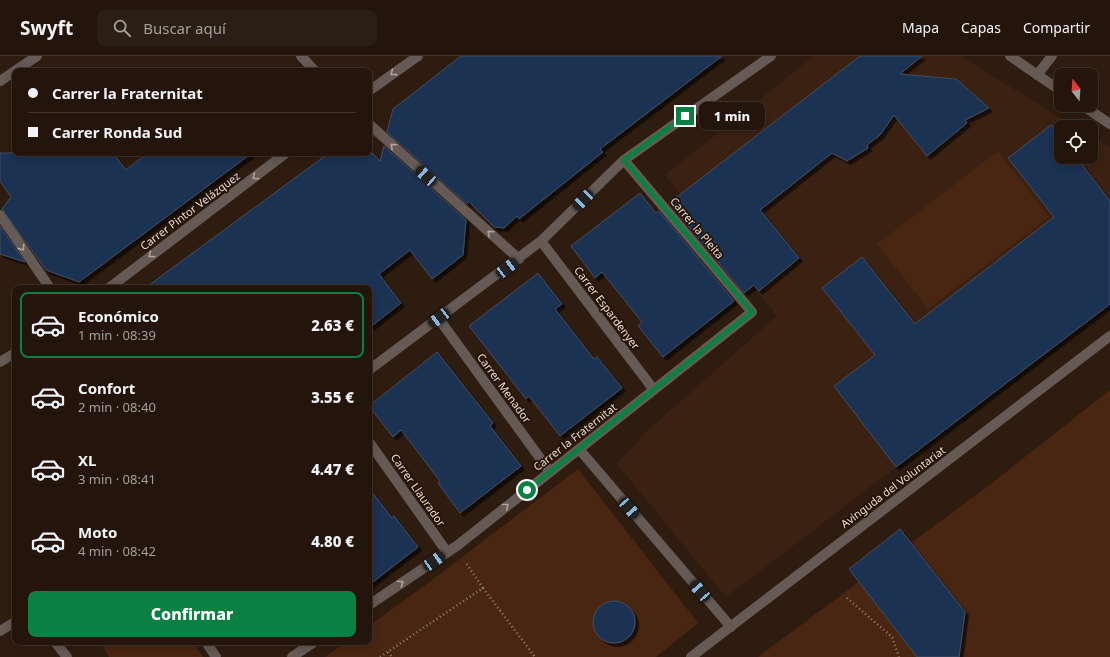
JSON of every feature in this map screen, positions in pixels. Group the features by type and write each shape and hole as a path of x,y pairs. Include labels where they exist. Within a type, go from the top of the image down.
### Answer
{"street":[{"path":"19,68 37,56"},
{"path":"301,56 312,68"},
{"path":"372,89 418,56"},
{"path":"372,368 542,241 624,160 771,56"},
{"path":"1010,56 1054,86"},
{"path":"1037,75 1052,56"},
{"path":"0,81 12,73"},
{"path":"1092,112 1110,124"},
{"path":"372,127 519,259"},
{"name":"Carrer Pintor Velázquez","path":"112,285 282,156"},
{"name":"Carrer la Pleita","path":"624,160 752,312"},
{"path":"0,216 48,285"},
{"name":"Carrer Espardenyer","path":"542,241 654,390"},
{"name":"Carrer la Fraternitat","path":"372,603 447,552 752,312"},
{"name":"Carrer Menador","path":"439,318 550,472"},
{"name":"Avinguda del Voluntariat","path":"691,657 1110,336"},
{"path":"0,362 12,355"},
{"name":"Carrer Llaurador","path":"372,446 447,552"},
{"path":"579,449 731,627"},
{"path":"0,631 12,624"},
{"path":"57,645 67,657"},
{"path":"208,645 216,657"},
{"path":"292,657 310,645"}],"path":[{"path":"463,558 533,656"},
{"path":"380,657 483,588"},
{"path":"847,598 892,637 899,657"},
{"path":"388,652 392,657"}],"shaded area":[{"path":"814,56 960,56 1065,120 1054,120 1054,164 1098,164 1098,140 1110,148 1110,304 726,597 617,464 648,430 777,316 665,175"},
{"path":"998,151 1049,217 928,309 877,244"},
{"path":"1110,390 1110,657 758,657 992,483"},
{"path":"578,469 698,623 656,657 325,657 342,645 372,645 372,624"},
{"path":"102,645 195,645 203,657 109,657"}],"building":[{"path":"461,56 722,56 600,149 603,152 519,219 517,216 504,228 494,227 468,201 467,204 387,132 393,109"},
{"path":"860,56 922,56 900,74 956,79 989,108 965,120 967,123 927,156 894,115 880,135 867,145 868,148 847,161 832,153 760,210 799,258 759,291 754,285 744,293 669,203"},
{"path":"1051,125 1054,129 1054,164 1081,164 1110,201 1110,304 896,467 834,386 875,355 822,288 862,257 915,324 1054,217 1008,158"},
{"path":"384,146 466,220 463,255 432,279 410,250 379,274 401,303 372,326 372,285 149,285 325,156 372,156 372,153 380,161"},
{"path":"0,153 12,153 12,156 115,156 126,170 144,156 248,156 79,282 46,270 2,209 11,197 0,181"},
{"path":"640,193 656,213 659,211 734,301 663,357 638,326 642,322 602,272 595,278 571,246"},
{"path":"0,226 25,262 0,254"},
{"path":"538,273 562,304 555,309 594,359 597,357 622,388 560,436 529,396 526,399 469,326"},
{"path":"437,352 493,423 490,426 521,466 460,513 438,483 440,481 401,430 393,437 372,410 372,404"},
{"path":"372,492 392,518 394,516 418,547 372,583"},
{"path":"900,529 965,612 959,657 917,657 849,569"},
{"path":"614,601 629,607 635,622 629,637 614,643 599,637 593,622 599,607"}],"route":[{"path":"527,490 752,312 624,160 685,116"}]}
